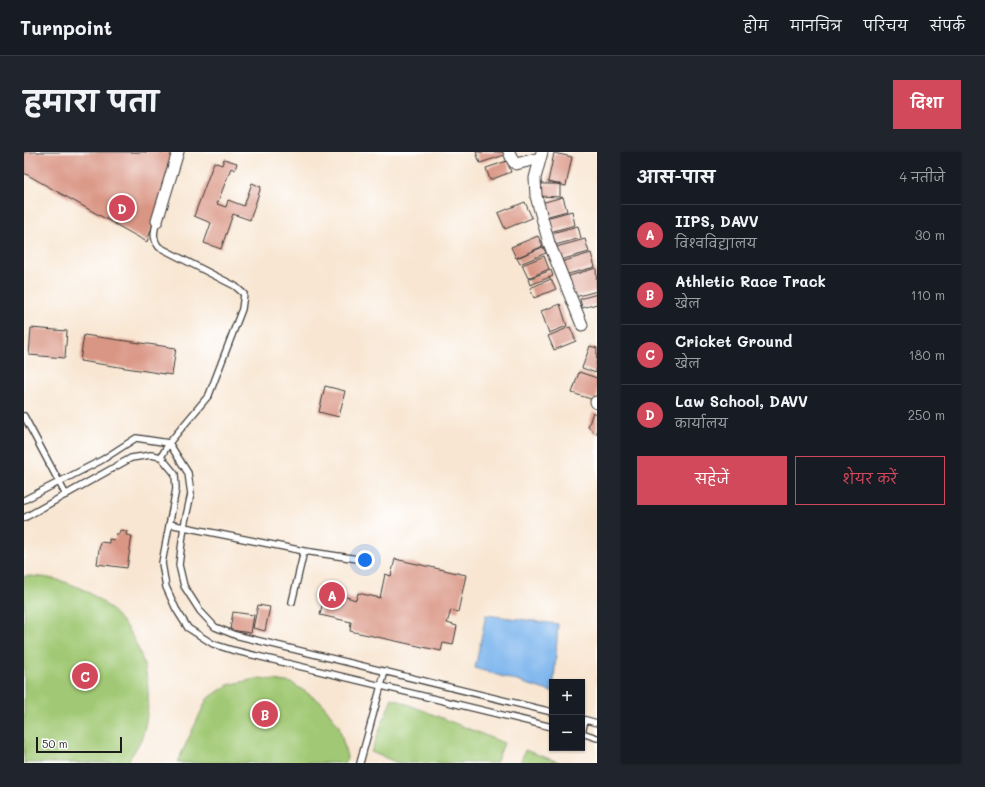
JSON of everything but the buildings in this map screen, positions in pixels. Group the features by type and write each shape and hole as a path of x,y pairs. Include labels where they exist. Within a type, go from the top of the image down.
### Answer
{"street":[{"path":"157,221 178,152"},
{"path":"509,152 516,164 541,155"},
{"path":"541,155 535,178 536,196 549,243 582,325"}],"lane":[{"path":"157,221 154,232 154,240 159,247 236,286 244,294 242,309 209,395 169,443 161,457"},
{"path":"24,416 66,495"},
{"path":"24,500 102,460 136,438 169,443 188,473 191,494 184,526 179,565 184,586 200,611 215,627 235,635 549,711"},
{"path":"24,518 131,458 151,455 161,457 175,474 176,489 162,563 166,587 176,609 188,628 213,644 232,650 549,726"},
{"path":"169,524 304,552 358,559"},
{"path":"292,602 304,552"},
{"path":"360,763 385,671"},
{"path":"585,720 597,723"},
{"path":"585,735 597,738"}],"green space":[{"path":"24,576 55,579 82,589 106,605 125,625 139,650 147,677 148,706 142,737 127,763 24,763"},
{"path":"260,678 292,683 322,703 339,726 347,757 346,763 177,763 207,699 228,685"},
{"path":"392,698 504,743 496,763 398,763 371,752"},
{"path":"525,750 561,763 520,763"}],"water":[{"path":"486,615 558,624 554,679 549,679 549,691 475,668"}],"place":[{"name":"Law School, DAVV","path":"122,208"},
{"name":"IIPS, DAVV","path":"332,595"},
{"name":"Cricket Ground","path":"85,676"},
{"name":"Athletic Race Track","path":"265,714"}]}
